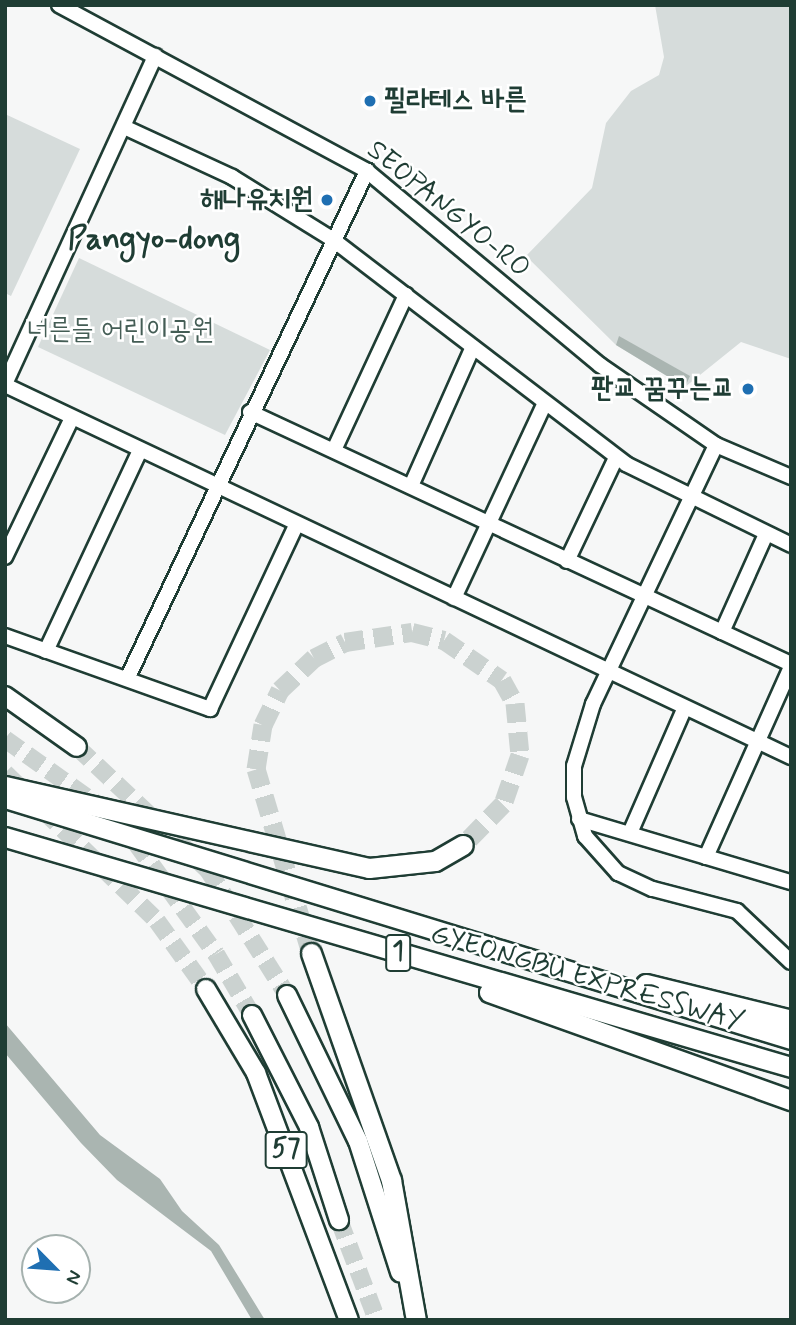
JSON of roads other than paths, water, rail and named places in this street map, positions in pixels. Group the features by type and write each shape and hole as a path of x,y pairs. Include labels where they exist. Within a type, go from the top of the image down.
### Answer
{"highway":[{"path":"5,786 369,868 435,861 463,845"},
{"name":"GYEONGBU EXPRESSWAY","path":"5,798 457,936 785,1028"},
{"name":"GYEONGBU EXPRESSWAY","path":"5,837 791,1067"},
{"path":"357,941 791,1100"},
{"path":"311,953 391,1180 414,1320"}],"main road":[{"path":"5,696 77,747"},
{"name":"57","path":"206,989 256,1073 349,1320"},
{"name":"57","path":"286,995 379,1195 414,1320"},
{"path":"252,1015 309,1127 339,1220"}],"street":[{"name":"SEOPANGYO-RO","path":"59,5 367,171 600,365 716,445 791,477"},
{"path":"155,56 5,385 791,757"},
{"path":"124,127 232,177 332,239 616,458 691,501 791,545"},
{"path":"128,677 250,412 367,171"},
{"path":"334,450 405,295"},
{"path":"411,486 473,347"},
{"path":"454,598 545,403"},
{"path":"250,412 791,666 706,857"},
{"path":"5,556 72,418"},
{"path":"716,445 609,673 574,766 579,819 592,849 618,873 653,889 737,911 791,962"},
{"path":"46,651 140,450"},
{"path":"567,561 616,458"},
{"path":"7,636 128,677 209,709 296,525"},
{"path":"722,632 766,534"},
{"path":"629,833 685,707"},
{"path":"579,819 791,882"}],"tunnel":[{"path":"311,953 256,769 263,725 280,690 314,658 345,642 412,632 444,640 502,680 515,703 520,755 503,804 463,845"},
{"path":"5,739 120,821 216,954 252,1015"},
{"path":"77,747 208,870 287,995"},
{"path":"5,773 157,921 206,989"},
{"path":"339,1220 377,1320"}],"place":[{"name":"필라테스 바른","path":"370,101"},
{"name":"해나유치원","path":"327,200"},
{"name":"판교 꿈꾸는교","path":"748,389"}],"district":[{"name":"Pangyo-dong","path":"154,239"}],"park label":[{"name":"너른들 어린이공원","path":"120,331"}]}
